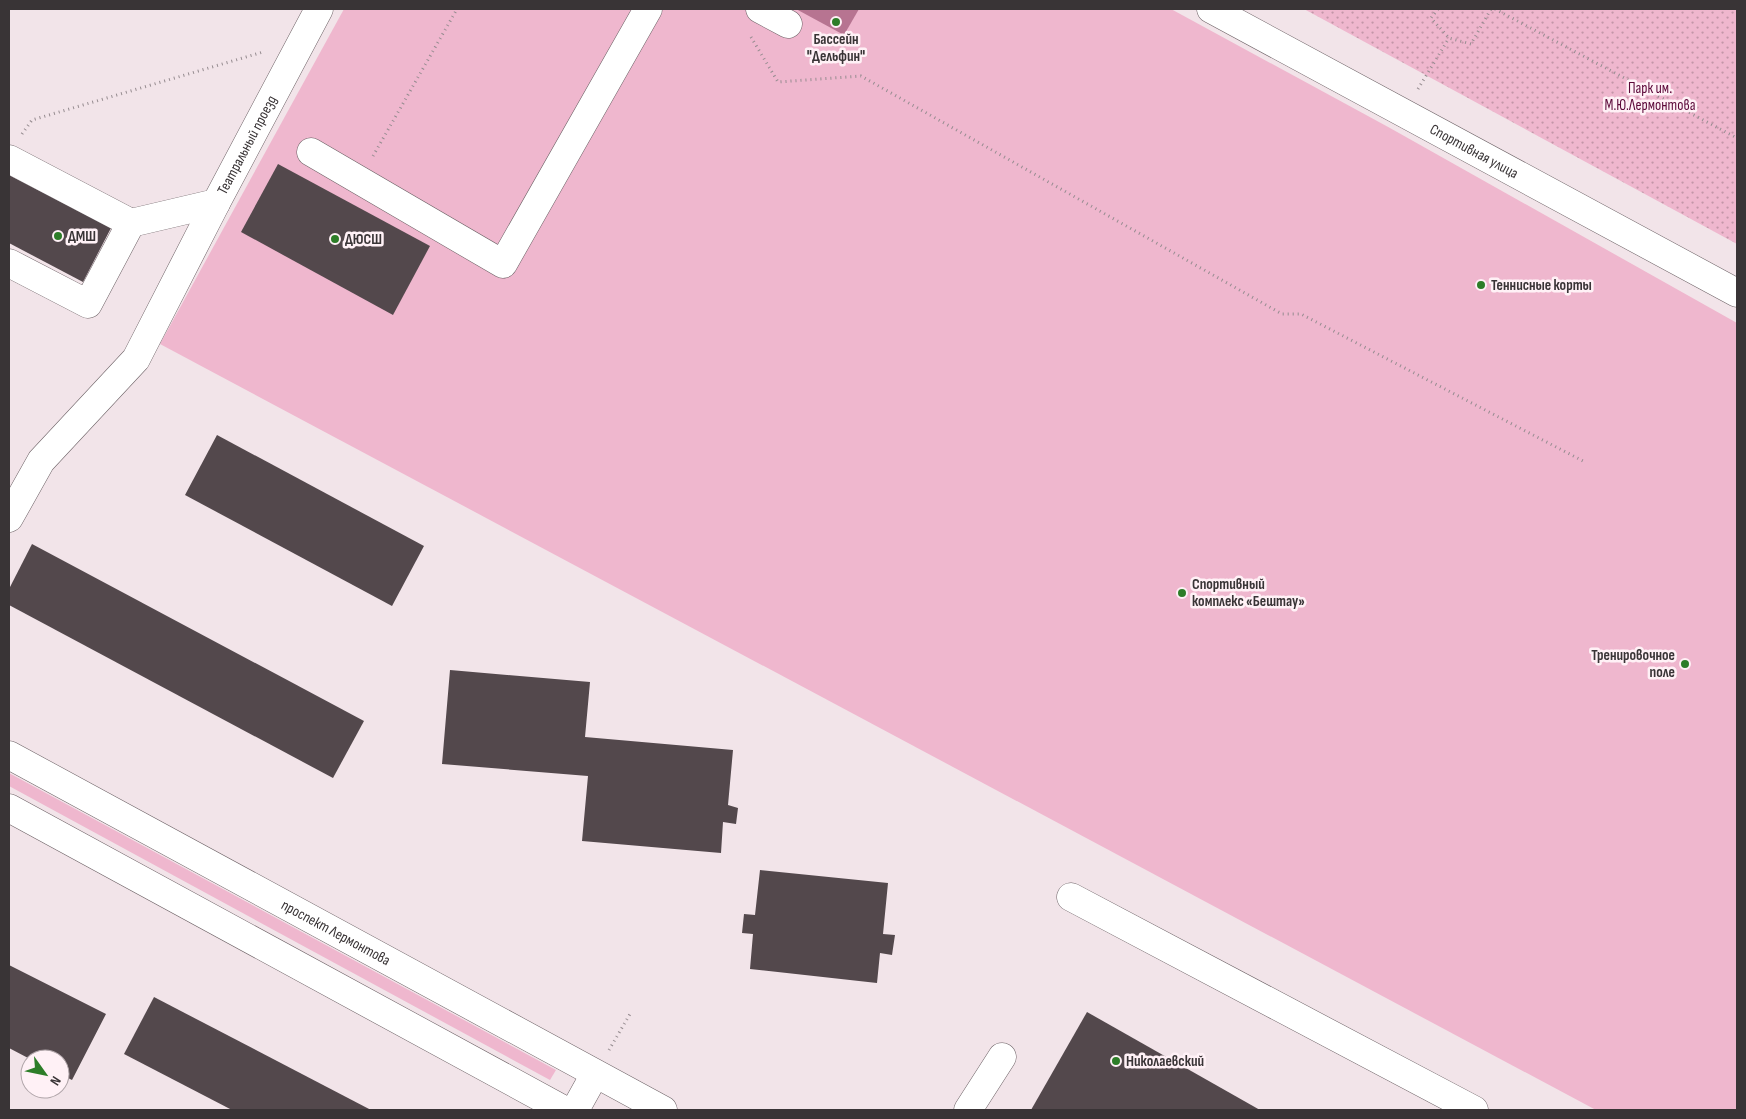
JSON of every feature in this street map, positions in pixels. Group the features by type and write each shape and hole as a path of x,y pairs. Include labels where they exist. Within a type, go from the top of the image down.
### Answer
{"street":[{"name":"Театральный проезд","path":"131,223 216,203 319,9"},
{"path":"311,152 503,264 648,9"},
{"path":"760,9 788,24"},
{"name":"Спортивная улица","path":"1211,9 1737,293"},
{"path":"9,159 131,223 88,304 9,263"},
{"path":"9,518 41,461 136,359 216,203"},
{"name":"проспект Лермонтова","path":"9,755 663,1110"},
{"path":"9,808 564,1110"},
{"path":"1071,897 1474,1110"},
{"path":"968,1110 1002,1056"},
{"path":"574,1110 595,1074"}],"path":[{"path":"360,180 457,9"},
{"path":"1438,9 1431,18 1449,38 1471,44 1490,9"},
{"path":"1496,9 1737,138"},
{"path":"749,33 778,82 861,76 1282,314 1301,314 1583,461"},
{"path":"1418,89 1449,38"},
{"path":"32,120 302,41"},
{"path":"595,1074 630,1014"}],"green space":[{"name":"Спортивный комплекс «Бештау»","path":"344,9 1171,9 1390,128 1737,323 1737,1110 1596,1110 160,344"},
{"name":"Парк им. М.Ю.Лермонтова","path":"1304,9 1737,9 1737,244"},
{"path":"9,773 556,1070 550,1080 9,786"}],"shaded area":[{"name":"Бассейн \"Дельфин\"","path":"796,9 859,9 844,35"}],"building":[{"name":"ДЮСШ","path":"278,164 430,246 393,315 241,232"},
{"name":"ДМШ","path":"9,175 111,228 83,282 9,243"},
{"path":"217,435 424,546 392,606 185,495"},
{"path":"32,544 364,721 333,778 9,605 9,589"},
{"path":"450,670 590,682 585,737 733,750 728,805 738,808 736,824 723,822 721,853 582,841 588,776 442,764"},
{"path":"760,870 888,883 883,934 895,935 892,955 880,953 877,983 750,969 753,934 742,933 744,914 755,915"},
{"path":"9,965 106,1014 72,1080 70,1079 70,1049 20,1049 20,1054 9,1048"},
{"path":"154,997 371,1110 232,1110 124,1054"},
{"name":"Николаевский","path":"1087,1012 1260,1110 1031,1110"}],"place":[{"name":"Бассейн \"Дельфин\"","path":"836,22"},
{"name":"ДМШ","path":"58,236"},
{"name":"ДЮСШ","path":"335,239"},
{"name":"Теннисные корты","path":"1481,285"},
{"name":"Спортивный комплекс «Бештау»","path":"1182,593"},
{"name":"Тренировочное поле","path":"1685,664"},
{"name":"Николаевский","path":"1116,1061"}]}
